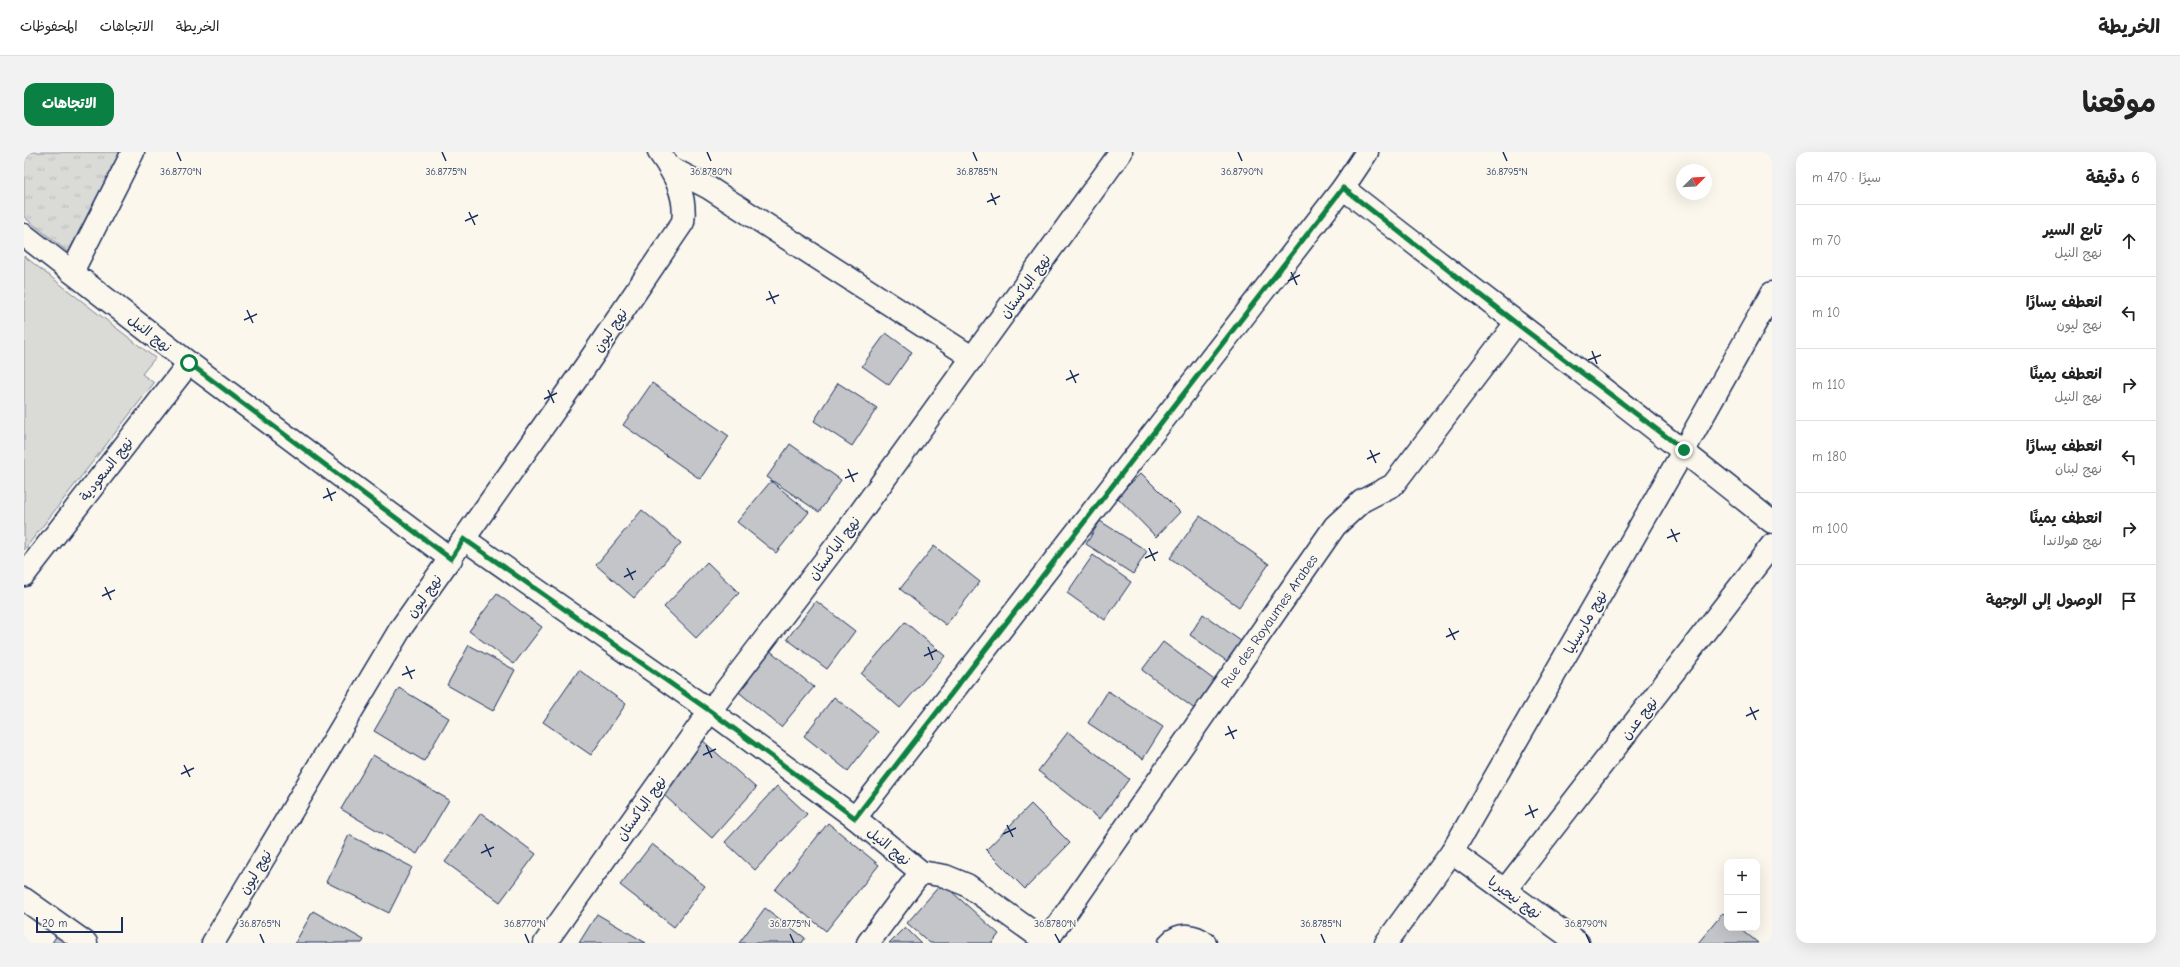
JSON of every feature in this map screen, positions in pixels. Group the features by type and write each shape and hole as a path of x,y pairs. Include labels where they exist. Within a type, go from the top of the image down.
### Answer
{"street":[{"path":"72,272 133,152"},
{"name":"نهج الباكستان","path":"545,943 710,711 836,546 1121,152"},
{"path":"855,818 1343,188 1367,152"},
{"path":"664,159 973,358"},
{"name":"نهج ليون","path":"213,943 401,628 451,559 683,222 685,208 683,194 664,159"},
{"path":"1343,188 1516,323 1684,450 1772,522"},
{"name":"نهج النيل","path":"24,235 189,363 451,559"},
{"name":"نهج مارسيليا","path":"1386,943 1452,852 1684,450 1772,293"},
{"name":"Rue des Royaumes Arabes","path":"1047,942 1335,526 1362,501 1393,485 1516,323"},
{"name":"نهج السعودية","path":"24,575 189,363"},
{"name":"نهج النيل","path":"464,539 710,711 855,818 922,872 945,876 967,885 1047,942"},
{"name":"نهج عدن","path":"1506,890 1772,545"},
{"name":"نهج نيجيريا","path":"1452,852 1578,943"},
{"path":"868,943 922,872"},
{"path":"24,899 86,943"},
{"path":"1170,943 1173,940 1186,935 1199,938 1205,943"}],"green space":[{"path":"24,152 120,152 68,252 24,217"},
{"path":"24,256 155,358 142,374 154,383 24,550"}],"building":[{"path":"886,333 912,352 889,385 862,366"},
{"path":"652,383 729,436 700,479 623,425"},
{"path":"838,383 877,408 852,446 814,421"},
{"path":"790,444 841,480 819,512 767,477"},
{"path":"1141,473 1180,512 1156,537 1117,497"},
{"path":"771,481 809,512 776,553 737,522"},
{"path":"642,510 681,543 634,598 596,565"},
{"path":"1200,516 1269,564 1239,607 1170,558"},
{"path":"1100,521 1147,551 1133,574 1086,544"},
{"path":"934,546 980,582 946,625 900,589"},
{"path":"1093,555 1131,582 1105,620 1067,593"},
{"path":"707,562 739,593 696,638 664,607"},
{"path":"497,594 542,627 514,664 469,631"},
{"path":"816,601 855,631 827,669 787,639"},
{"path":"1203,614 1245,644 1231,664 1190,635"},
{"path":"905,622 945,656 900,708 861,674"},
{"path":"1163,642 1217,682 1196,710 1142,670"},
{"path":"469,645 515,670 493,711 447,685"},
{"path":"768,649 814,687 781,727 735,689"},
{"path":"579,670 626,704 591,755 543,722"},
{"path":"399,688 449,718 424,761 374,731"},
{"path":"1108,691 1163,727 1143,759 1088,723"},
{"path":"834,697 878,732 848,771 804,736"},
{"path":"1068,732 1129,779 1100,819 1038,771"},
{"path":"701,739 756,788 712,838 657,789"},
{"path":"373,755 449,800 417,854 341,809"},
{"path":"777,786 807,814 755,870 725,842"},
{"path":"1031,804 1070,843 1025,889 986,850"},
{"path":"481,813 536,854 500,902 445,862"},
{"path":"828,823 879,865 826,931 775,890"},
{"path":"349,835 412,867 389,913 326,882"},
{"path":"652,844 705,886 674,927 620,885"},
{"path":"942,883 999,934 992,943 930,943 907,923"},
{"path":"765,908 805,938 802,943 739,943"},
{"path":"313,911 364,940 362,943 295,943"},
{"path":"1723,913 1724,931 1744,931 1758,943 1698,943"},
{"path":"597,914 646,943 579,943"},
{"path":"905,927 921,943 889,943"},
{"path":"57,935 68,943 52,943"}],"route":[{"path":"189,363 451,559 464,539 710,711 855,818 1343,188 1516,323 1684,450"}]}
